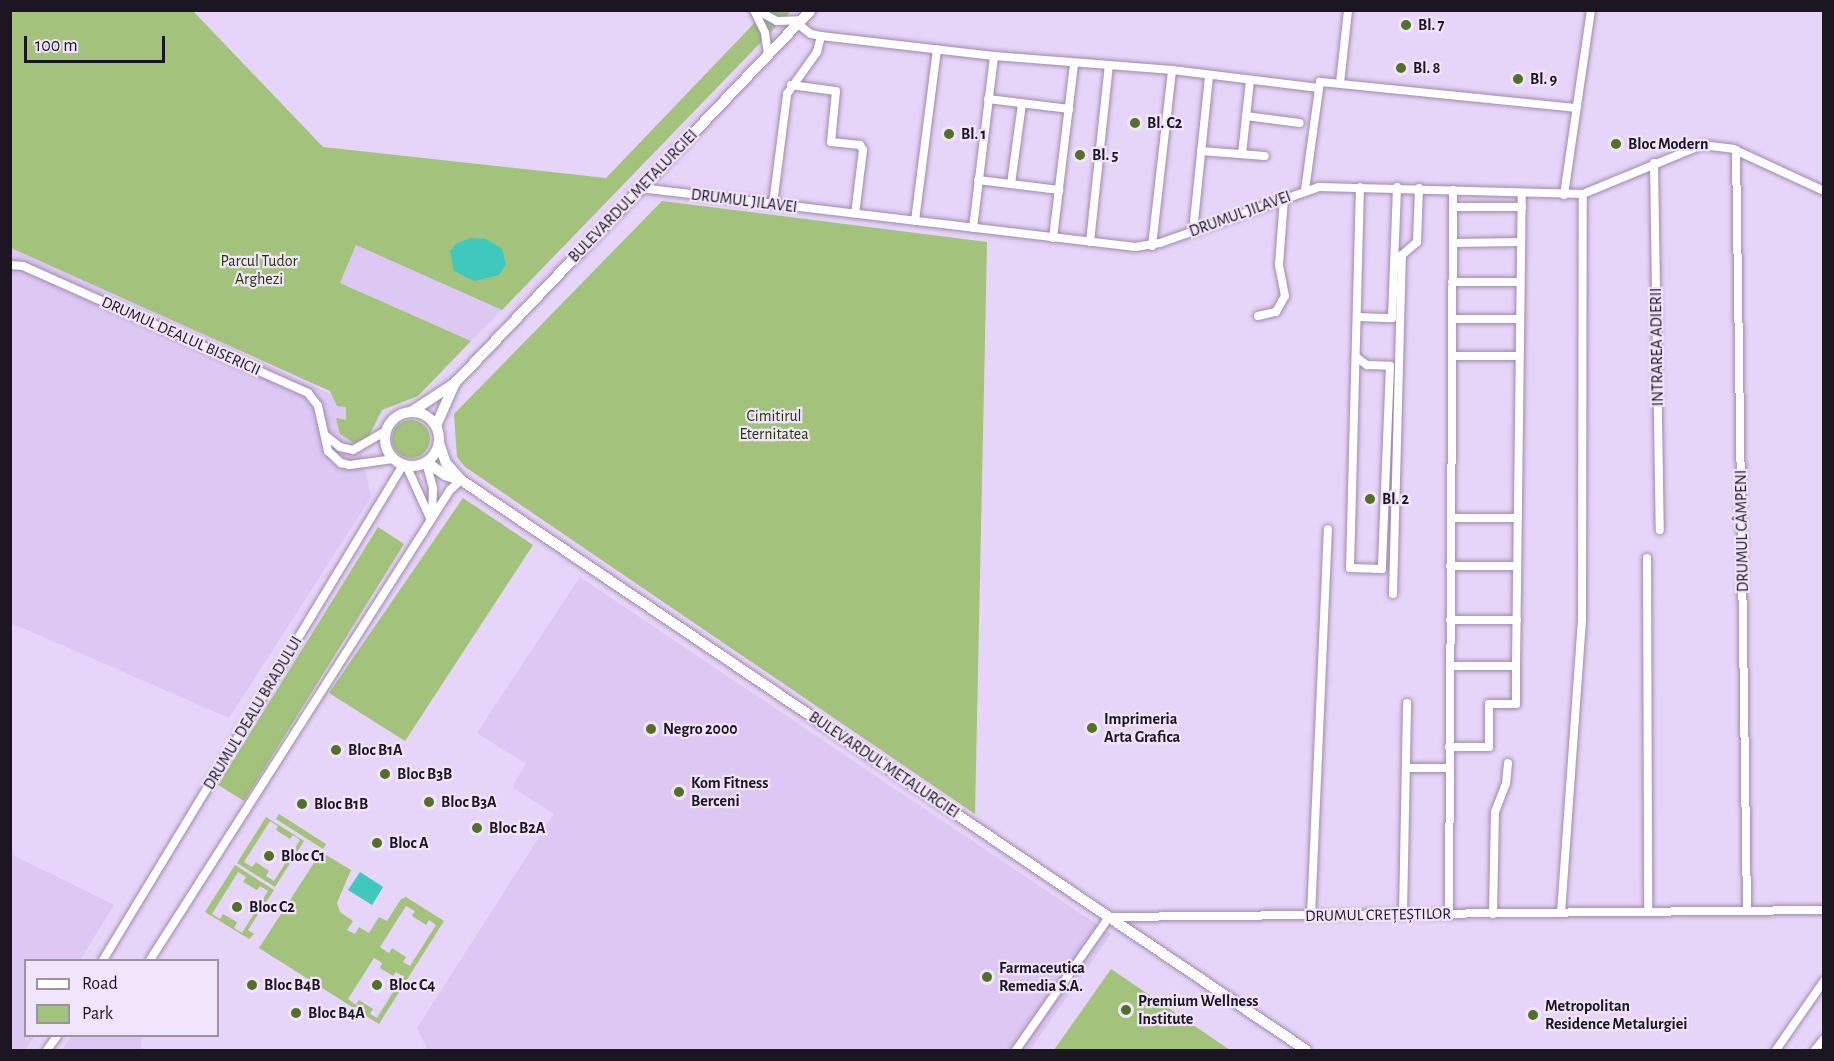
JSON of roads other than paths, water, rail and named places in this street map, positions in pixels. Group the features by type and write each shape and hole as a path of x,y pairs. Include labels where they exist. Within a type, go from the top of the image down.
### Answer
{"main road":[{"name":"BULEVARDUL METALURGIEI","path":"411,412 455,383 811,10"},
{"name":"BULEVARDUL METALURGIEI","path":"436,426 455,383"},
{"path":"411,412 425,416 436,426 439,443 426,462 401,463 386,445 387,430 399,416 411,412"},
{"name":"BULEVARDUL METALURGIEI","path":"439,443 446,463 461,480 1306,1050"},
{"name":"BULEVARDUL METALURGIEI","path":"426,462 445,475 461,480"}],"street":[{"path":"755,10 777,21 800,22 811,34 821,36 994,56 1172,70 1319,88"},
{"path":"755,10 765,33 768,55"},
{"path":"1340,84 1348,10"},
{"path":"1564,195 1591,10"},
{"path":"773,204 785,103 791,85 817,52 821,36"},
{"path":"915,221 937,50"},
{"path":"973,228 994,56"},
{"path":"1053,238 1074,63"},
{"path":"1090,242 1109,65"},
{"path":"1152,246 1172,70"},
{"path":"1193,231 1209,75"},
{"path":"1242,154 1250,80"},
{"path":"1305,190 1320,82 1575,108"},
{"path":"791,85 836,91 831,142 860,145 863,150 855,214"},
{"path":"988,99 1068,109"},
{"path":"1011,184 1022,104"},
{"path":"1246,116 1300,123"},
{"name":"DRUMUL JILAVEI","path":"640,188 1053,238 1152,246 1305,190 1360,187 1522,194 1583,194 1702,145 1736,150 1824,191"},
{"name":"DRUMUL CÂMPENI","path":"1736,150 1747,911"},
{"path":"1201,151 1265,156"},
{"name":"INTRAREA ADIERII","path":"1654,163 1660,530"},
{"path":"978,180 1059,190"},
{"path":"1356,357 1367,365 1390,366 1382,569 1350,568 1360,187"},
{"path":"1357,318 1392,318 1397,188"},
{"path":"1394,594 1402,255 1417,242 1419,188"},
{"path":"1449,915 1453,190"},
{"path":"1449,747 1489,747 1489,704 1516,704 1522,194"},
{"path":"1561,913 1582,630 1583,194"},
{"path":"1258,316 1276,312 1285,296 1279,265 1284,198"},
{"path":"1453,207 1522,207"},
{"path":"1452,243 1521,242"},
{"name":"DRUMUL DEALUL BISERICII","path":"10,265 23,266 308,393 317,402 330,455 341,463 350,465 401,463"},
{"path":"1452,282 1520,282"},
{"path":"1452,319 1520,319"},
{"path":"1452,356 1520,356"},
{"path":"325,435 340,447 353,450 387,430"},
{"path":"426,462 433,489 431,520"},
{"path":"401,463 431,520"},
{"name":"DRUMUL DEALU BRADULUI","path":"104,959 401,463"},
{"path":"151,959 450,490 461,480"},
{"path":"1451,518 1518,518"},
{"path":"1311,916 1328,529"},
{"path":"1647,558 1648,912"},
{"path":"1450,566 1517,566"},
{"path":"1450,620 1517,620"},
{"path":"1450,666 1516,666"},
{"path":"1403,915 1407,704"},
{"path":"1493,914 1495,812 1506,783 1508,763"},
{"path":"1406,768 1449,768"},
{"name":"DRUMUL CREȚEȘTILOR","path":"1109,916 1449,915 1824,910"},
{"path":"1016,1050 1109,916"},
{"path":"1776,1050 1824,981"},
{"path":"47,1050 56,1037"},
{"path":"1815,1050 1824,1039"}],"place":[{"name":"Bl. 7","path":"1406,25"},
{"name":"Bl. 8","path":"1401,68"},
{"name":"Bl. 9","path":"1518,79"},
{"name":"Bl. C2","path":"1135,123"},
{"name":"Bl. 1","path":"949,134"},
{"name":"Bloc Modern","path":"1616,144"},
{"name":"Bl. 5","path":"1080,155"},
{"name":"Bl. 2","path":"1370,499"},
{"name":"Imprimeria Arta Grafica","path":"1092,728"},
{"name":"Negro 2000","path":"651,729"},
{"name":"Bloc B1A","path":"336,750"},
{"name":"Bloc B3B","path":"385,774"},
{"name":"Kom Fitness Berceni","path":"679,792"},
{"name":"Bloc B3A","path":"429,802"},
{"name":"Bloc B1B","path":"302,804"},
{"name":"Bloc B2A","path":"477,828"},
{"name":"Bloc A","path":"377,843"},
{"name":"Bloc C1","path":"269,856"},
{"name":"Bloc C2","path":"237,907"},
{"name":"Farmaceutica Remedia S.A.","path":"987,977"},
{"name":"Bloc B4B","path":"252,985"},
{"name":"Bloc C4","path":"377,985"},
{"name":"Premium Wellness Institute","path":"1126,1010"},
{"name":"Bloc B4A","path":"296,1013"},
{"name":"Metropolitan Residence Metalurgiei","path":"1533,1015"}],"park label":[{"name":"Parcul Tudor Arghezi","path":"259,270"},
{"name":"Cimitirul Eternitatea","path":"774,425"}]}
